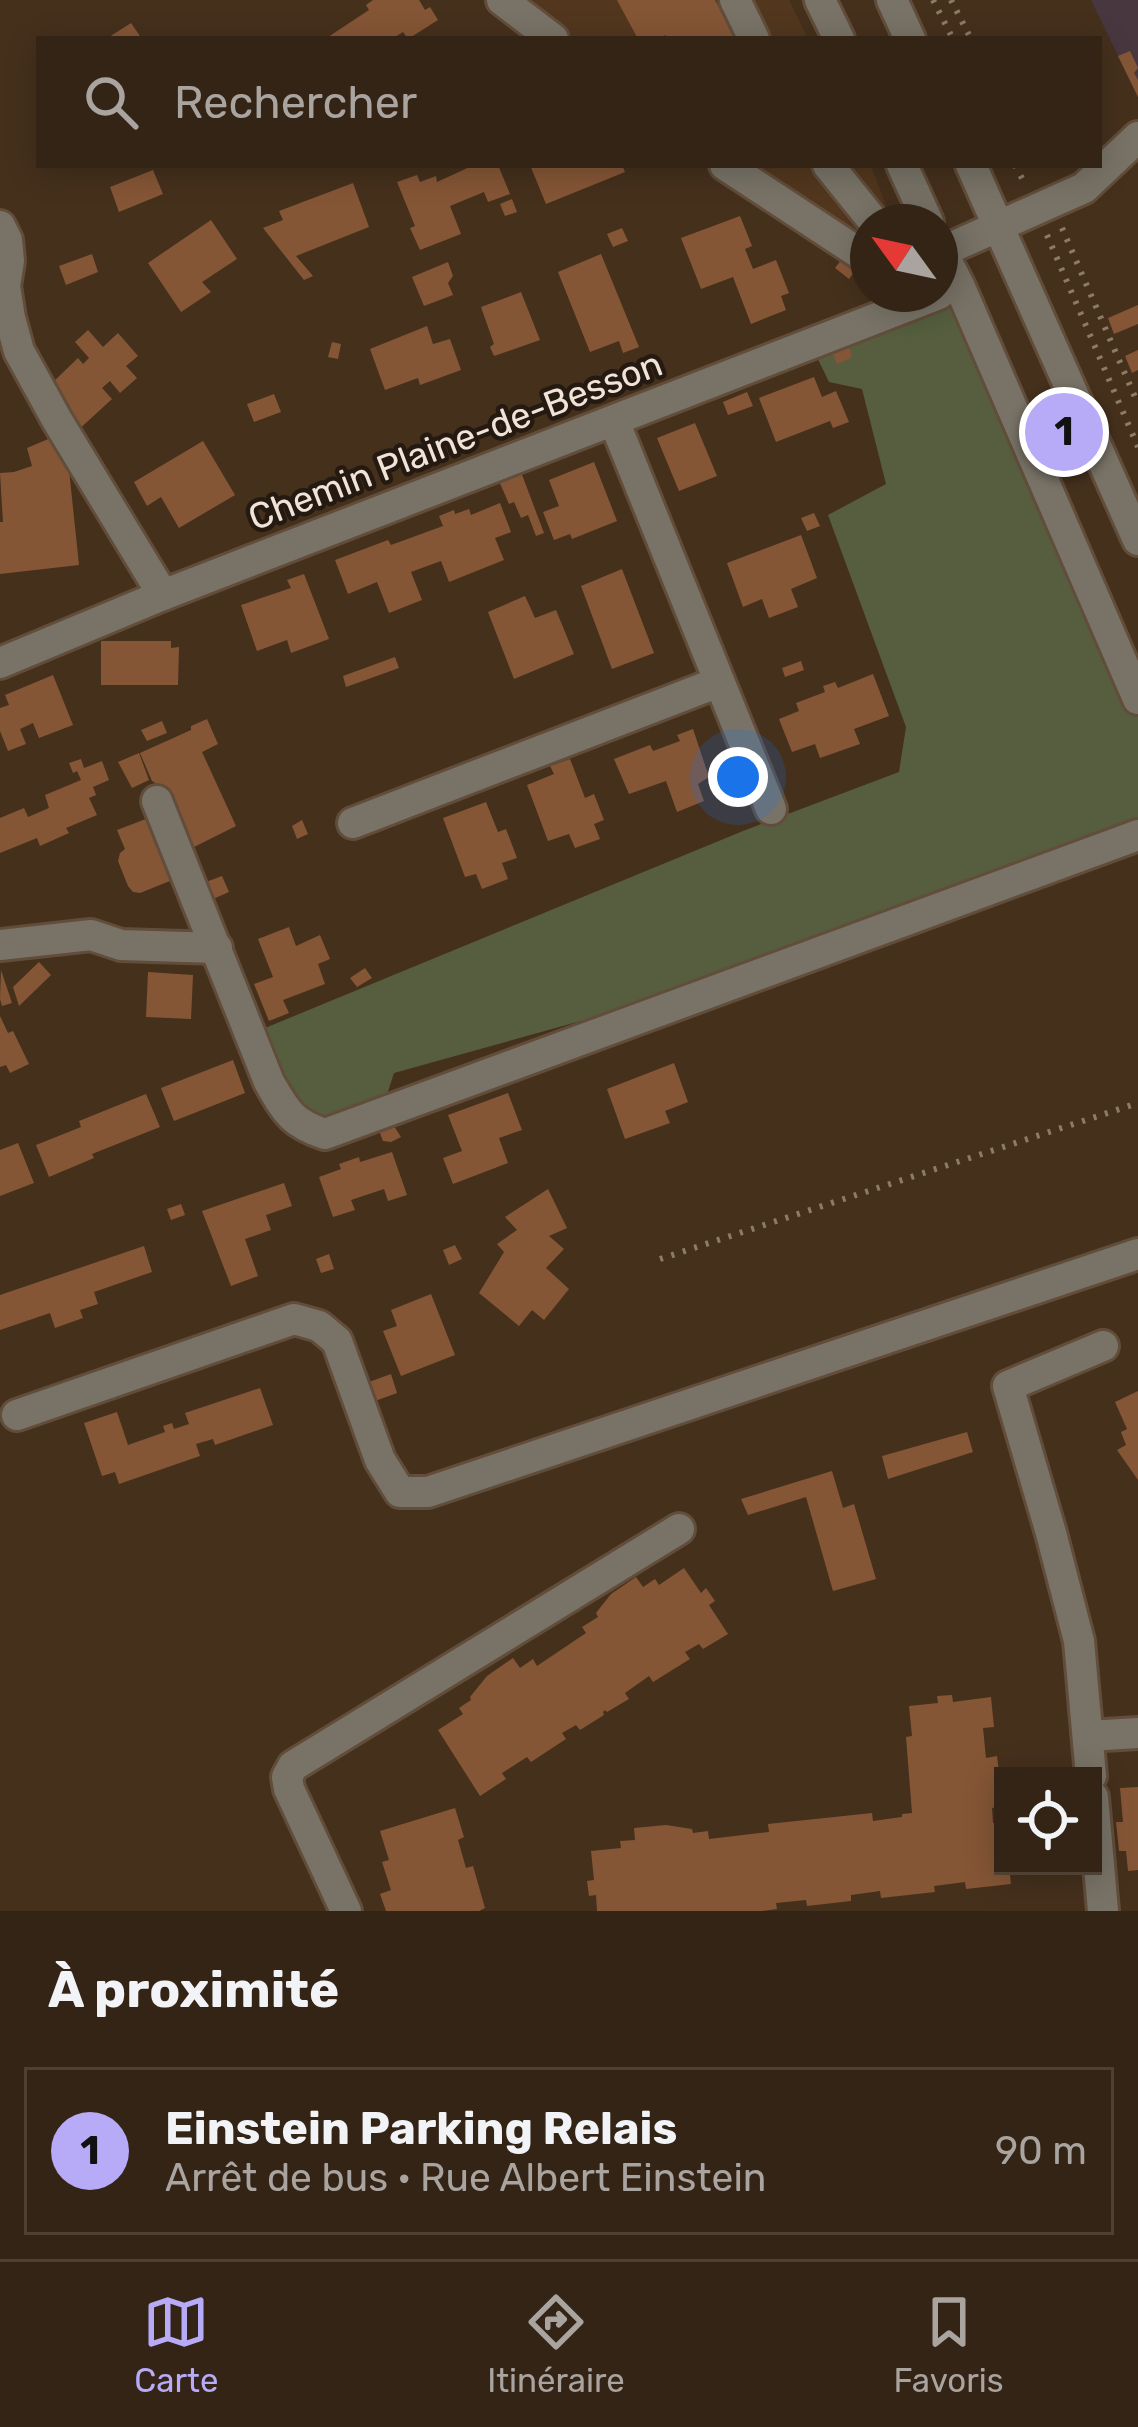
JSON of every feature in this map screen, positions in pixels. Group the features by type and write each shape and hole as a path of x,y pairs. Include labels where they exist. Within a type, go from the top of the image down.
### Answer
{"street":[{"path":"502,0 549,36"},
{"path":"734,0 752,36"},
{"path":"820,0 838,36"},
{"path":"892,0 909,36"},
{"path":"958,243 1046,212 1084,188 1138,137"},
{"path":"729,168 850,247"},
{"path":"830,168 859,204"},
{"path":"903,168 920,204"},
{"path":"971,168 1138,540"},
{"path":"0,226 8,240 5,286 19,351 163,595"},
{"name":"Chemin Plaine-de-Besson","path":"0,662 889,312"},
{"path":"946,312 1138,699"},
{"path":"614,422 771,809"},
{"path":"353,823 719,682"},
{"path":"157,801 269,1082 284,1108 302,1126 325,1134 1138,835"},
{"path":"0,945 91,935 121,945 217,948"},
{"path":"17,1415 294,1318 319,1326 337,1341 380,1460 400,1492 428,1492 1138,1254"},
{"path":"1090,1767 1079,1641 1008,1386 1103,1346"},
{"path":"346,1911 289,1789 287,1777 293,1766 679,1529"},
{"path":"1088,1736 1138,1732"},
{"path":"1100,1875 1103,1911"}],"path":[{"path":"933,0 951,36"},
{"path":"951,0 969,36"},
{"path":"1046,212 1138,404"},
{"path":"1046,212 1138,447"},
{"path":"660,1259 1138,1102"}],"shaded area":[{"path":"522,0 789,0 807,36 572,36"},
{"path":"1091,0 1138,0 1138,97"},
{"path":"756,168 872,168 885,204 850,204 850,229 825,218"}],"green space":[{"path":"958,285 1138,699 1138,835 789,963 394,1073 385,1101 311,1121 283,1089 265,1028 743,831 899,772 906,727 828,515 886,484 862,389 829,382 811,345 892,312 958,312"}],"building":[{"path":"373,0 419,0 438,20 413,36 403,32 397,36 330,36 369,10 366,5"},
{"path":"617,0 715,0 734,36 665,35 636,36"},
{"path":"131,23 140,36 111,36"},
{"path":"1130,51 1138,68 1134,73 1138,97 1118,56"},
{"path":"467,168 499,168 510,194 488,202 484,192 450,206 461,234 420,250 397,182 417,175 420,182 436,176 437,182"},
{"path":"531,168 623,168 625,172 546,204"},
{"path":"153,170 163,194 119,212 110,187"},
{"path":"353,183 369,227 296,256 313,276 304,280 263,228 283,220 279,211"},
{"path":"512,199 517,212 505,216 500,204"},
{"path":"740,216 752,246 745,249 753,269 776,260 789,293 781,296 786,310 751,324 733,277 701,289 681,238"},
{"path":"211,220 237,259 202,282 211,292 181,312 148,263"},
{"path":"622,228 628,241 613,247 607,234"},
{"path":"92,254 98,272 66,285 59,266"},
{"path":"601,254 639,347 623,353 619,341 590,352 558,272"},
{"path":"845,255 850,259 850,278 849,279 835,268"},
{"path":"448,262 453,295 424,306 412,277"},
{"path":"521,292 540,340 494,356 481,307"},
{"path":"1138,305 1138,324 1114,334 1108,318"},
{"path":"427,326 433,344 450,339 461,370 420,385 418,378 385,390 370,349"},
{"path":"88,330 103,347 118,333 138,356 126,366 137,378 120,393 110,381 102,388 112,399 76,432 52,383 78,358 83,364 89,358 75,342"},
{"path":"332,342 341,344 338,359 328,357"},
{"path":"848,343 852,357 837,364 832,350"},
{"path":"1138,350 1138,370 1132,373 1125,356"},
{"path":"814,377 822,397 836,391 849,422 833,428 830,421 776,442 759,398"},
{"path":"747,392 753,406 728,415 723,402"},
{"path":"274,394 281,412 254,422 247,404"},
{"path":"695,423 717,476 679,491 657,438"},
{"path":"53,437 68,460 79,565 0,574 0,473 32,466 27,448"},
{"path":"203,441 235,495 179,528 161,497 147,506 134,482"},
{"path":"594,462 617,521 572,539 570,534 554,540 543,512 559,506 549,480"},
{"path":"521,472 544,533 536,536 528,515 521,518 514,502 509,504 499,481"},
{"path":"500,503 511,532 495,538 504,560 449,582 441,561 411,572 422,600 389,613 377,582 348,594 335,560 443,526 439,516 454,510 455,514 469,509 471,515"},
{"path":"814,513 820,526 807,531 801,518"},
{"path":"801,535 817,578 791,589 798,607 769,618 762,599 743,607 727,563"},
{"path":"622,569 654,653 612,669 581,586"},
{"path":"304,574 329,639 291,653 287,640 257,651 241,605 291,588 287,580"},
{"path":"525,596 535,618 556,610 574,654 514,679 488,612"},
{"path":"101,641 171,641 171,648 179,647 178,685 101,685"},
{"path":"395,657 399,668 346,687 343,676"},
{"path":"801,661 804,670 785,677 782,668"},
{"path":"873,674 889,716 854,729 860,744 820,758 815,744 792,752 779,719 799,711 796,703 825,692 823,686 835,682 838,688"},
{"path":"53,675 73,725 39,738 33,723 20,729 26,744 8,751 0,731 0,708 9,705 5,695"},
{"path":"207,719 218,744 202,752 236,826 188,850 168,790 152,781 140,753"},
{"path":"162,721 167,733 147,741 141,730"},
{"path":"693,729 709,777 698,784 704,801 677,812 666,781 629,794 614,759 650,745 653,751 680,741 677,735"},
{"path":"139,753 149,780 132,788 118,762"},
{"path":"81,759 84,768 102,761 109,780 93,787 96,795 89,798 97,815 40,846 37,838 0,853 0,818 24,808 28,817 49,808 45,795 81,780 69,763"},
{"path":"570,759 585,798 594,794 604,820 594,824 600,839 575,848 569,834 548,841 527,785 554,774 550,766"},
{"path":"486,802 498,832 506,829 517,858 502,863 508,879 482,889 476,874 465,877 443,818"},
{"path":"151,817 175,879 133,892 118,861 125,849 117,830"},
{"path":"302,820 308,834 297,839 292,826"},
{"path":"222,876 229,892 213,899 206,882"},
{"path":"289,927 296,946 320,935 330,959 318,964 325,984 283,1000 289,1013 269,1021 254,984 273,977 258,939"},
{"path":"39,962 51,975 19,1006 13,987"},
{"path":"365,968 372,978 357,987 350,978"},
{"path":"1,970 12,1003 2,1006 0,999"},
{"path":"148,972 193,975 191,1019 146,1017"},
{"path":"0,1016 29,1064 10,1073 6,1065 0,1067"},
{"path":"233,1060 245,1093 174,1121 161,1088"},
{"path":"674,1063 688,1102 665,1111 670,1123 625,1139 607,1089"},
{"path":"508,1093 522,1130 499,1138 508,1163 453,1184 443,1158 462,1151 448,1115"},
{"path":"146,1094 160,1127 49,1177 36,1145 81,1127 79,1121"},
{"path":"390,1120 401,1137 383,1141 377,1125"},
{"path":"18,1143 34,1183 0,1196 0,1150"},
{"path":"392,1152 407,1195 388,1201 384,1189 351,1200 355,1210 333,1217 319,1177 359,1157 360,1162"},
{"path":"284,1183 292,1206 266,1215 271,1230 245,1239 258,1276 231,1286 202,1211"},
{"path":"548,1189 567,1228 549,1236 564,1249 546,1268 569,1289 544,1320 532,1310 519,1326 479,1293 504,1252 497,1244 517,1230 505,1217"},
{"path":"181,1204 185,1215 171,1220 167,1209"},
{"path":"455,1245 462,1259 449,1265 443,1250"},
{"path":"144,1246 152,1272 94,1292 98,1304 80,1310 83,1318 55,1328 50,1313 0,1330 0,1295"},
{"path":"329,1254 334,1269 321,1273 316,1259"},
{"path":"431,1294 455,1355 401,1376 383,1331 397,1326 391,1310"},
{"path":"391,1374 397,1393 375,1401 369,1382"},
{"path":"260,1388 273,1425 215,1445 213,1439 196,1444 200,1456 119,1484 115,1472 102,1476 84,1423 117,1412 128,1445 165,1432 163,1426 172,1423 174,1429 189,1424 185,1413"},
{"path":"1138,1391 1138,1480 1117,1450 1126,1445 1121,1432 1127,1429 1115,1402"},
{"path":"967,1432 973,1452 888,1479 882,1456"},
{"path":"832,1471 843,1508 854,1504 876,1579 833,1591 806,1497 748,1515 741,1499"},
{"path":"684,1568 701,1593 706,1588 715,1601 709,1605 728,1634 703,1649 699,1644 685,1652 690,1659 653,1682 649,1676 625,1693 629,1699 580,1730 576,1725 562,1733 566,1739 531,1762 527,1757 502,1773 506,1779 480,1796 438,1730 463,1714 459,1708 471,1700 487,1676 513,1658 520,1668 533,1659 537,1666 586,1633 582,1627 598,1617 596,1613 611,1594 636,1577 643,1587 655,1579 659,1585"},
{"path":"952,1695 953,1702 991,1697 994,1727 983,1728 986,1758 997,1756 998,1767 994,1767 992,1808 994,1875 1010,1875 1011,1884 966,1889 965,1882 934,1886 935,1892 881,1898 880,1891 851,1895 851,1901 807,1906 806,1900 776,1903 777,1909 761,1911 597,1911 596,1895 589,1896 587,1881 594,1880 591,1851 621,1848 620,1841 635,1840 634,1828 666,1825 693,1833 708,1831 709,1839 769,1832 768,1824 872,1813 873,1821 912,1813 906,1737 912,1736 909,1706 938,1703 937,1696"},
{"path":"1138,1787 1138,1870 1128,1871 1126,1851 1119,1851 1116,1822 1123,1822 1120,1788"},
{"path":"455,1808 464,1837 458,1840 466,1868 473,1866 485,1908 386,1911 380,1894 391,1890 382,1862 389,1860 380,1831"}],"place":[{"name":"Einstein Parking Relais","path":"1064,432"}]}
